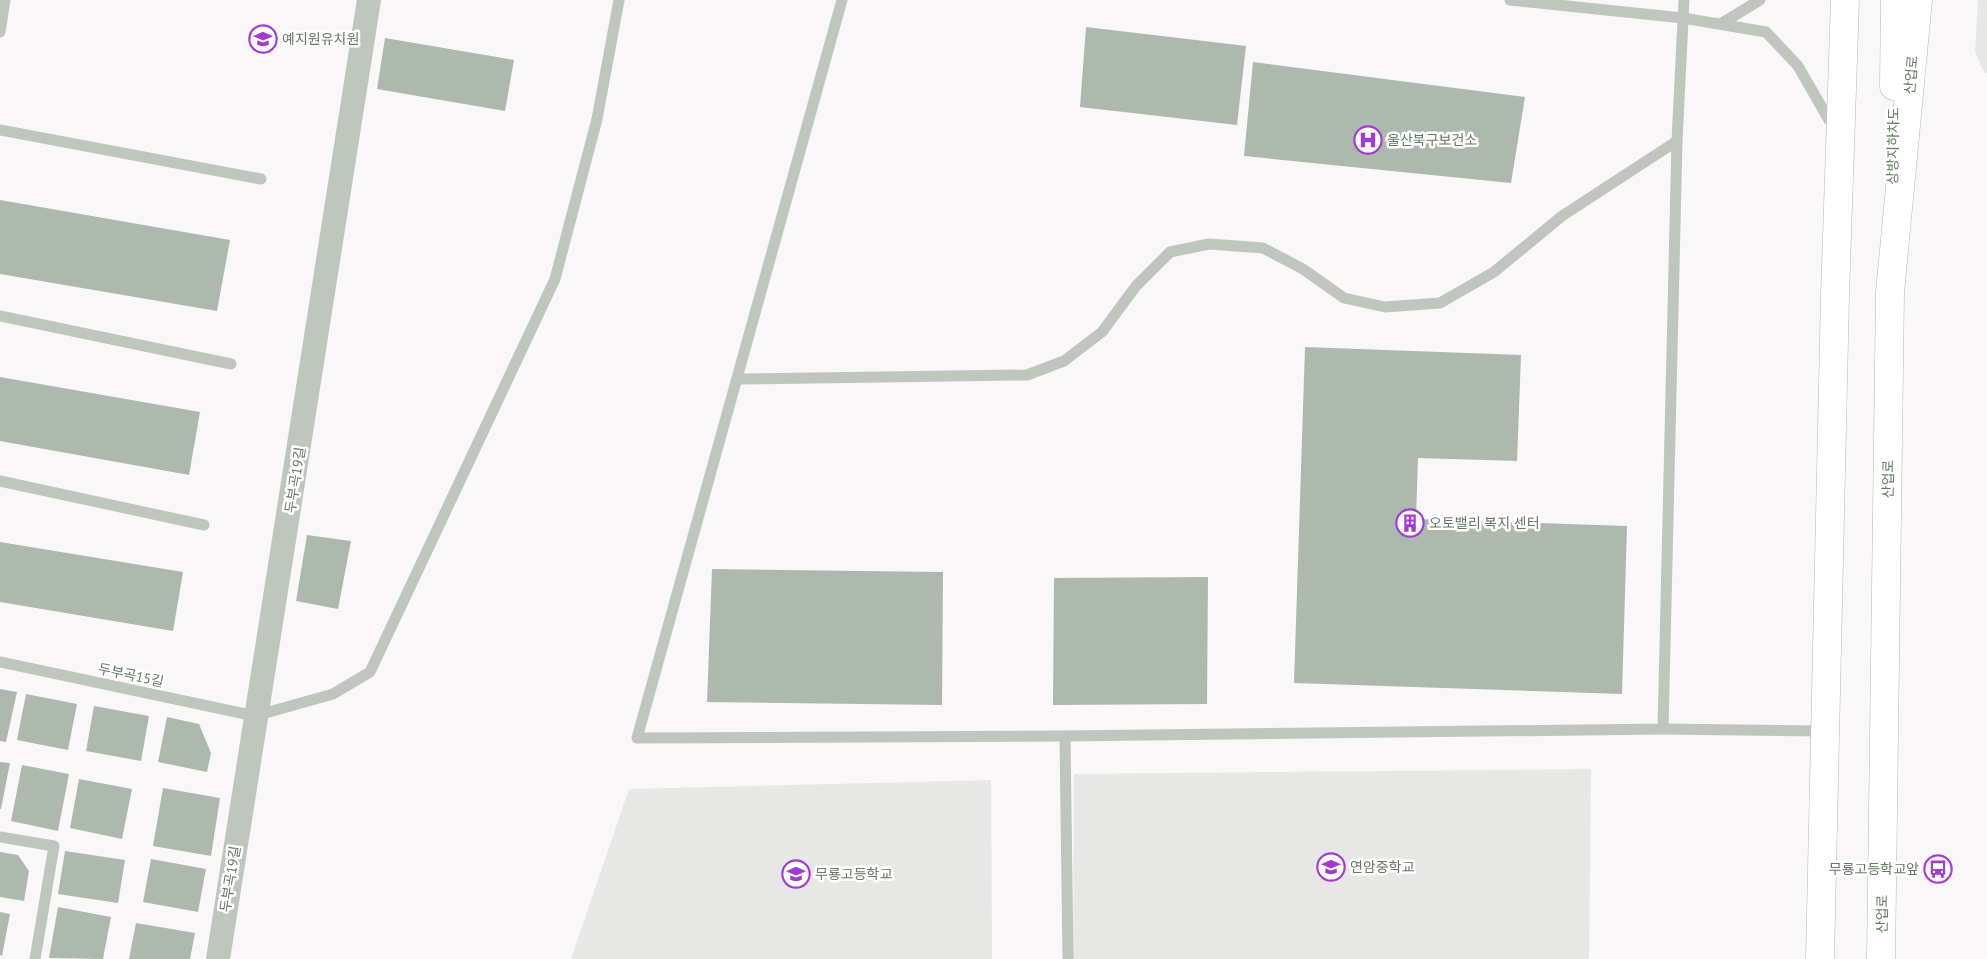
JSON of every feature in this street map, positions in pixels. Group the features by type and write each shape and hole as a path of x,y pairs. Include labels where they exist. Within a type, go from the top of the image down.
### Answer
{"main road":[{"path":"1826,0 1835,295"},
{"path":"1820,959 1835,295 1845,0"},
{"name":"상방지하차도","path":"1890,292 1895,0"},
{"name":"산업로","path":"1881,959 1890,292 1918,0"}],"street":[{"name":"두부곡19길","path":"218,959 369,0"}],"lane":[{"path":"0,32 5,0"},
{"path":"255,716 334,694 370,672 555,279 597,119 619,0"},
{"path":"842,0 638,738 1064,736 1662,729 1825,732"},
{"path":"1510,0 1683,18 1722,23 1766,32 1798,66 1829,120"},
{"path":"1662,729 1677,141 1684,0"},
{"path":"1722,23 1760,0"},
{"path":"0,130 261,179"},
{"path":"737,379 1027,375 1064,361 1102,332 1136,286 1170,252 1209,244 1263,248 1303,269 1344,298 1385,307 1440,303 1494,272 1562,216 1677,141"},
{"path":"0,316 231,364"},
{"path":"0,481 204,525"},
{"name":"두부곡15길","path":"0,662 255,716"},
{"path":"1064,736 1068,959"},
{"path":"0,837 54,846 36,959"}],"shaded area":[{"path":"1978,0 1987,0 1987,73 1984,72 1975,52"},
{"name":"연암중학교","path":"1591,769 1589,959 1073,959 1074,774"},
{"name":"무룡고등학교","path":"991,780 992,959 571,959 629,789"}],"building":[{"path":"1086,27 1246,46 1237,125 1080,107"},
{"path":"385,38 514,60 505,111 377,89"},
{"path":"1253,62 1525,97 1511,183 1244,156"},
{"path":"0,200 230,240 217,311 0,274"},
{"name":"오토밸리 복지 센터","path":"1305,347 1521,355 1517,461 1418,458 1416,519 1627,526 1622,694 1294,683"},
{"path":"0,377 200,412 189,475 0,441"},
{"path":"307,535 351,541 338,609 296,601"},
{"path":"0,542 183,572 173,631 0,602"},
{"path":"712,569 943,572 942,705 707,702"},
{"path":"1208,577 1207,704 1053,705 1054,578"},
{"path":"0,689 17,692 6,742 0,741"},
{"path":"26,694 77,704 68,750 17,740"},
{"path":"94,706 149,716 141,761 86,751"},
{"path":"167,717 199,724 211,753 207,772 158,762"},
{"path":"0,762 10,763 1,809 0,809"},
{"path":"22,765 69,774 58,831 11,821"},
{"path":"79,779 132,789 122,839 70,828"},
{"path":"163,788 220,798 211,856 153,846"},
{"path":"65,851 125,860 118,903 58,894"},
{"path":"0,852 18,855 29,871 24,901 0,897"},
{"path":"151,859 206,869 198,912 143,902"},
{"path":"58,907 111,917 103,959 49,958"},
{"path":"0,912 10,914 2,956 0,955"},
{"path":"136,923 195,933 190,959 129,959"}],"place":[{"name":"예지원유치원","path":"263,39"},
{"name":"울산북구보건소","path":"1368,140"},
{"name":"오토밸리 복지 센터","path":"1410,523"},
{"name":"연암중학교","path":"1331,867"},
{"name":"무룡고등학교앞","path":"1938,869"},
{"name":"무룡고등학교","path":"796,874"}]}
